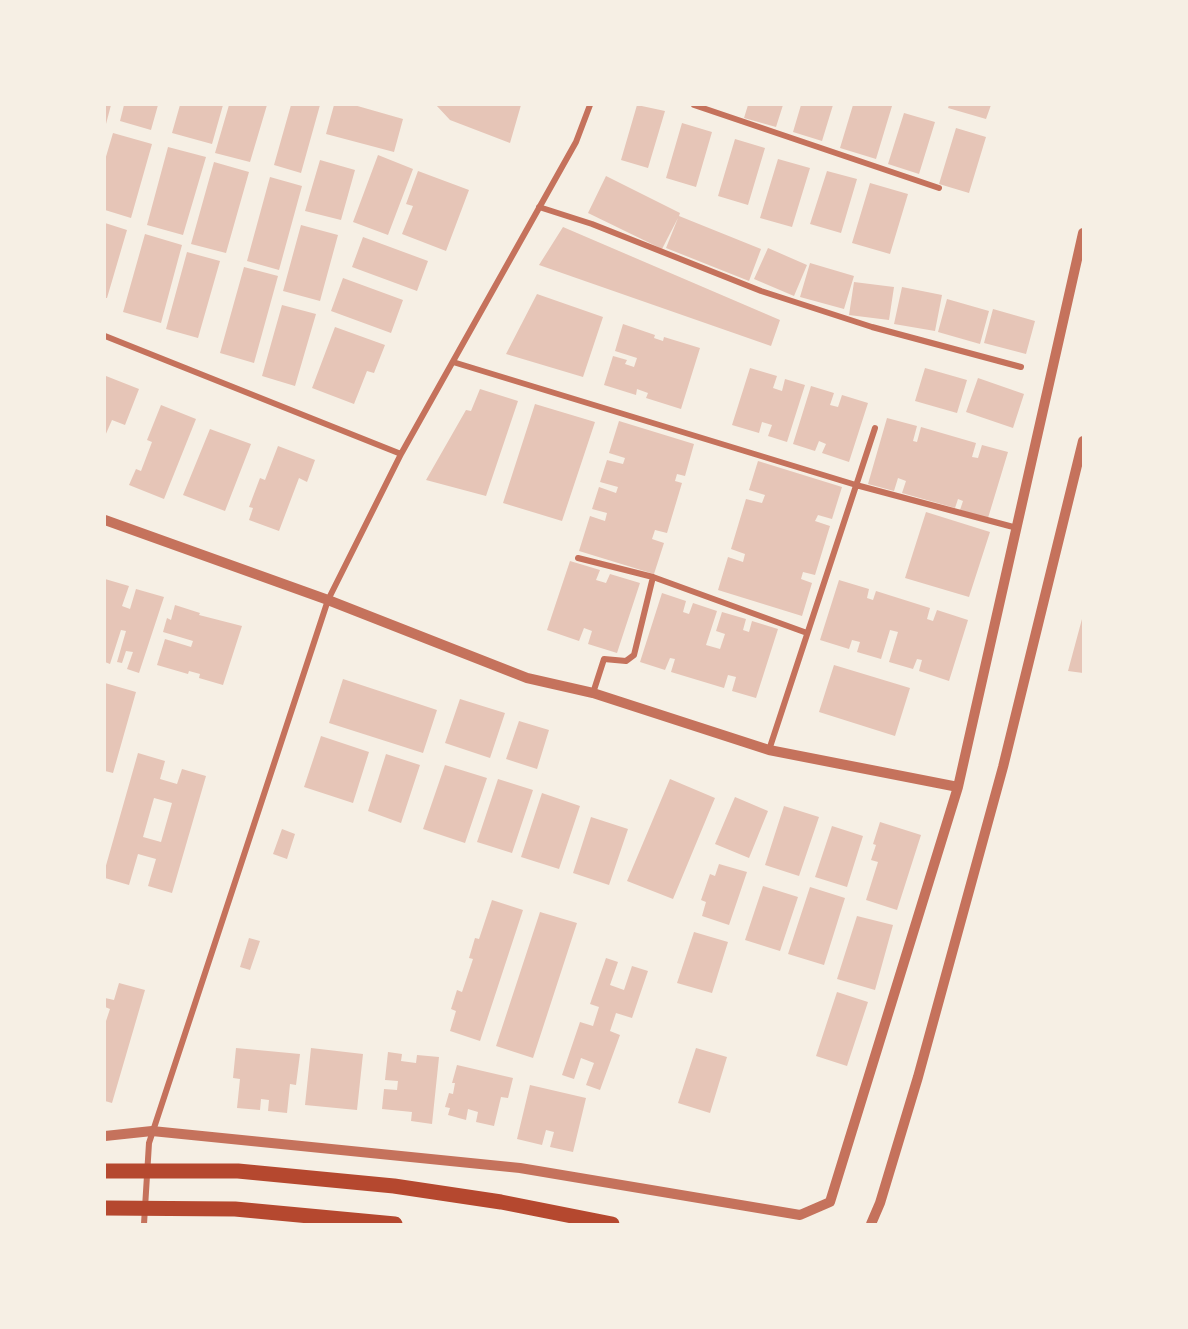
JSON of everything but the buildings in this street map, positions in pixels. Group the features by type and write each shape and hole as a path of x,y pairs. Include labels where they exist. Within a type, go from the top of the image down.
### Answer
{"main road":[{"path":"105,1170 238,1171 382,1185 501,1202 612,1224"},
{"path":"105,1208 235,1209 395,1224"}],"street":[{"path":"144,1224 148,1143 328,600 400,454 576,142 590,105"},
{"path":"694,105 939,188"},
{"path":"539,207 592,224 761,291 872,327 1021,367"},
{"path":"105,1136 152,1131 520,1168 800,1215 830,1202 958,788 1083,233"},
{"path":"105,336 400,454"},
{"path":"453,362 856,484 1017,528"},
{"path":"769,750 874,428"},
{"path":"871,1224 880,1203 918,1077 1004,767 1083,441"},
{"path":"105,520 328,600 528,678 593,693 769,750 958,788"},
{"path":"578,558 653,577 807,633"},
{"path":"593,693 604,658 626,660 634,655 653,577"}]}
